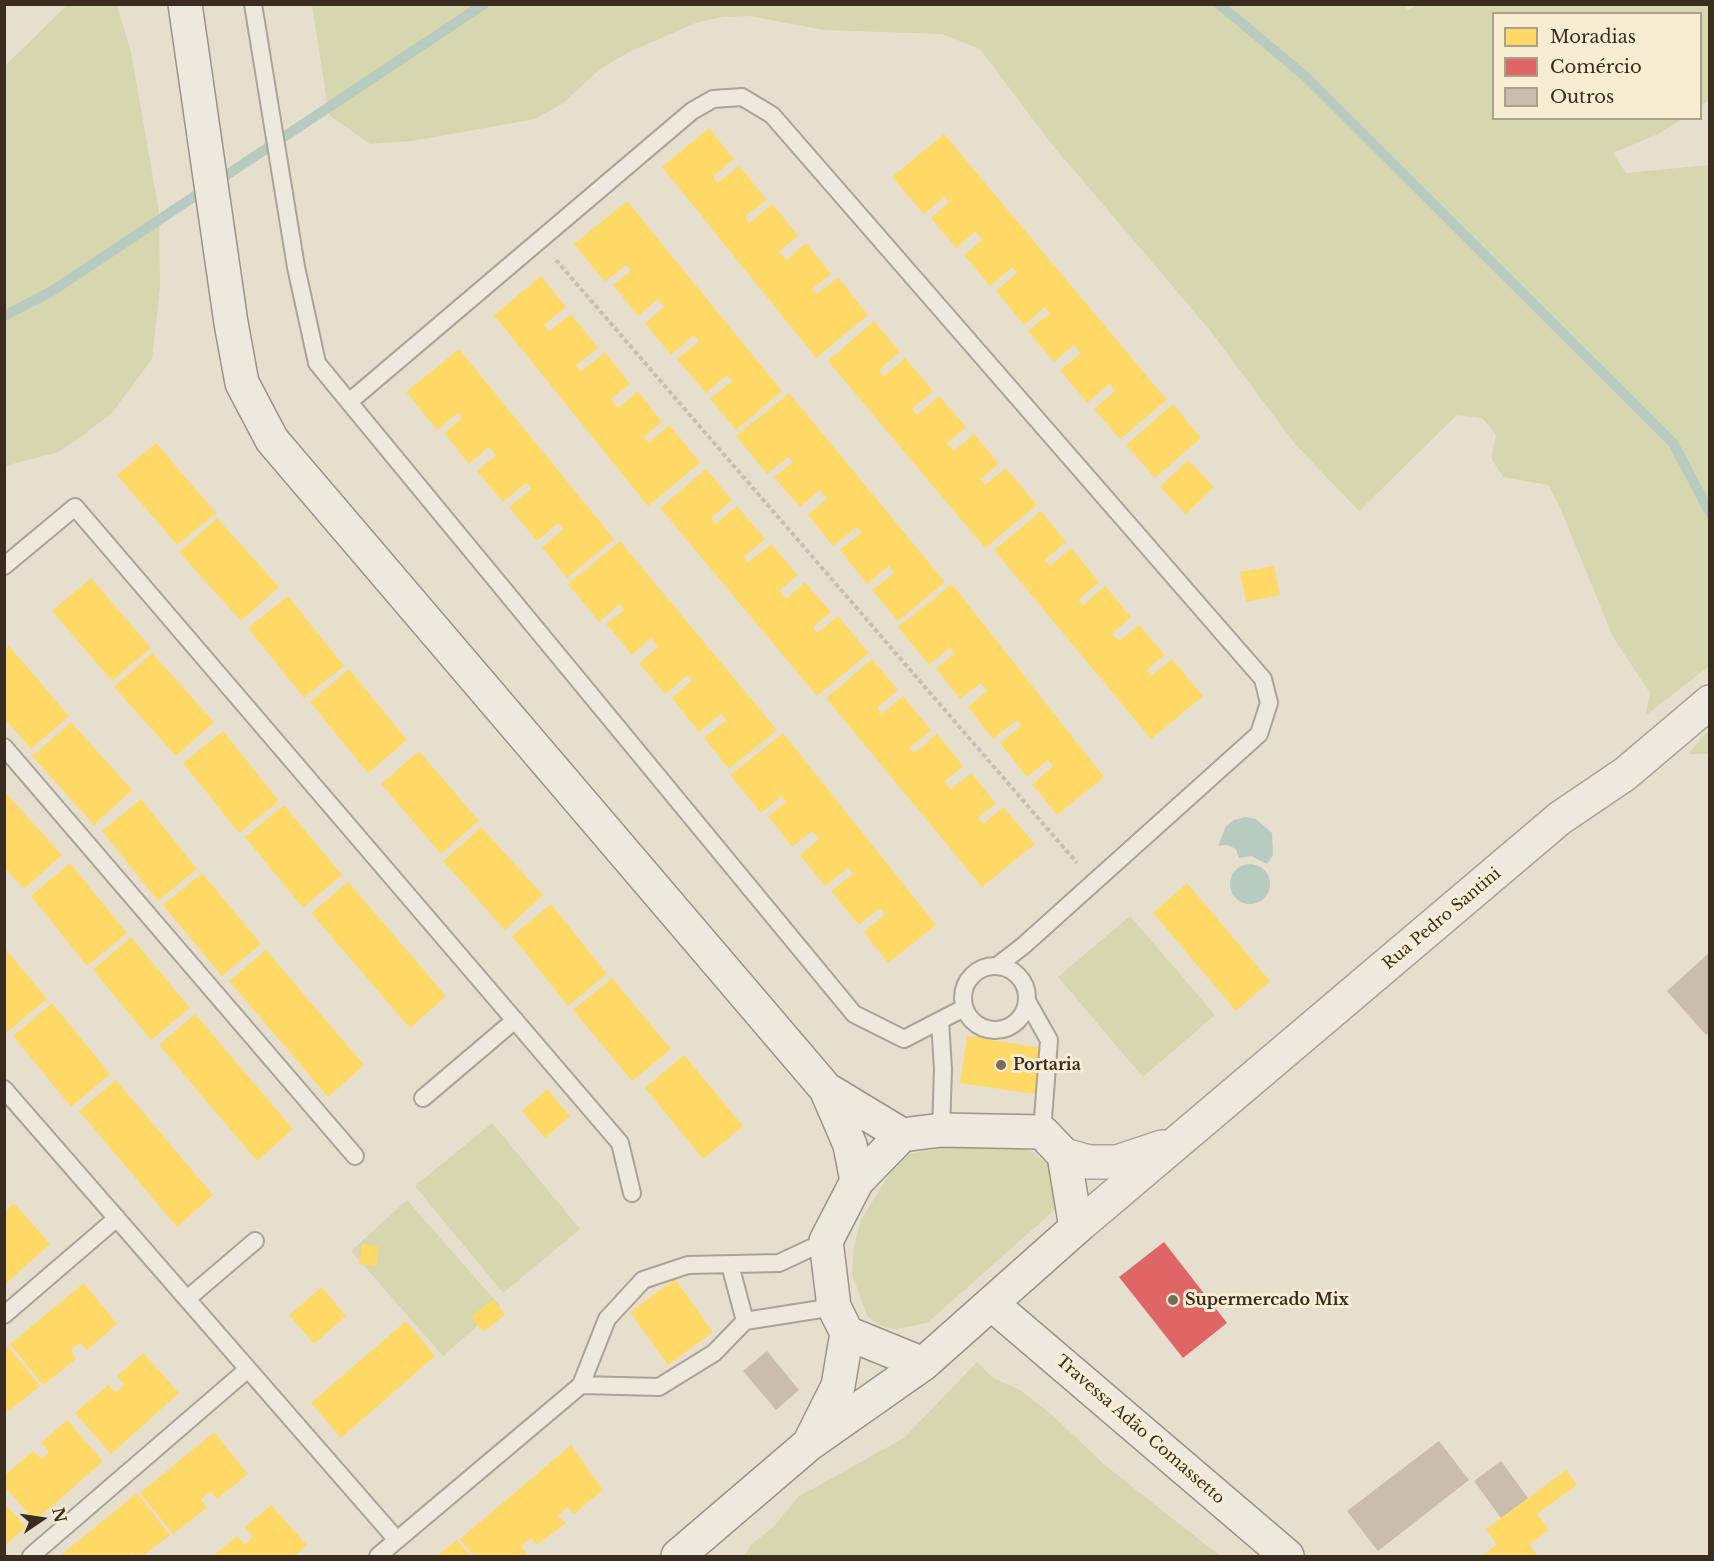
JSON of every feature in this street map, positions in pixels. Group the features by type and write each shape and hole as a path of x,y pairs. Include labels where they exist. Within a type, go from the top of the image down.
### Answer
{"street":[{"path":"185,4 231,323 242,382 272,440 826,1089 850,1145 857,1181"},
{"name":"Rua Pedro Santini","path":"923,1364 993,1305 1076,1228 1560,818 1625,774 1710,702"},
{"path":"809,1444 838,1386 840,1320 826,1241 857,1181 902,1135 826,1089"},
{"name":"Rua Pedro Santini","path":"902,1135 941,1130 1053,1144 1089,1162 1117,1162 1178,1142"},
{"path":"1053,1144 1076,1228"},
{"name":"Travessa Adão Comassetto","path":"993,1305 1287,1557"},
{"path":"678,1557 809,1444 923,1364 840,1320"}],"lane":[{"path":"254,4 296,267 317,363 854,1014 904,1039 964,1008"},
{"path":"348,402 540,242 692,111 713,99 742,97 772,115 1263,679 1269,703 1259,734 1094,883 997,966"},
{"path":"4,566 75,507 620,1143 632,1193"},
{"path":"4,747 355,1156"},
{"path":"997,966 1009,969 1019,977 1026,988 1027,1001 1024,1013 1016,1023 1005,1029 992,1030 980,1027 970,1019 964,1008 962,996 970,978 984,967 997,966"},
{"path":"1027,1001 1049,1040 1053,1144"},
{"path":"423,1098 515,1020"},
{"path":"940,1021 944,1069 941,1130"},
{"path":"4,1089 397,1540"},
{"path":"4,1315 117,1218"},
{"path":"187,1299 255,1241"},
{"path":"378,1557 581,1385 607,1319 643,1280 687,1264 779,1263 826,1241"},
{"path":"730,1265 745,1321"},
{"path":"581,1385 659,1387 714,1353 745,1321 840,1320"},
{"path":"31,1557 248,1369"}],"path":[{"path":"540,242 1094,883"}],"green space":[{"path":"1419,4 1709,5 1709,100 1702,105 1702,12 1492,12 1492,120 1680,120 1658,134 1613,153 1626,173 1709,165 1709,666 1645,716 1650,693 1613,637 1559,505 1548,485 1503,477 1491,458 1496,435 1482,418 1457,415 1359,511 1295,444 1209,329 1050,142 980,49 942,34 824,30 749,16 723,17 698,22 629,52 600,69 562,104 535,119 412,141 370,144 329,115 312,5 1404,5 1406,11"},
{"path":"67,5 117,5 131,52 159,212 160,287 152,359 112,413 75,441 58,452 5,466 5,66"},
{"path":"1709,730 1709,754 1688,754"},
{"path":"1130,916 1215,1015 1143,1077 1058,977"},
{"path":"492,1123 580,1229 503,1293 415,1186"},
{"path":"966,1144 1014,1146 1033,1152 1053,1170 1058,1207 927,1323 896,1329 880,1326 867,1316 852,1274 854,1246 861,1220 888,1176 909,1154"},
{"path":"407,1200 500,1306 443,1356 351,1251"},
{"path":"977,1362 993,1378 1020,1390 1052,1415 1106,1466 1220,1556 744,1556 751,1545 774,1526 798,1497 904,1438"}],"shaded area":[{"path":"1245,817 1256,819 1272,833 1273,855 1267,864 1251,856 1239,858 1236,849 1227,845 1218,846 1226,826 1234,820"},
{"path":"1250,864 1264,870 1270,884 1264,898 1250,904 1236,898 1230,884 1236,870"}],"building: Moradias":[{"path":"709,128 734,159 713,177 717,183 739,166 767,200 745,217 749,223 773,204 798,236 779,251 786,260 806,243 831,274 812,289 817,294 838,277 868,315 816,358 662,167"},
{"path":"944,134 1167,400 1120,439 1094,409 1115,391 1109,384 1087,403 1060,370 1081,353 1074,345 1054,362 1028,331 1050,313 1045,307 1024,325 996,291 1017,273 1013,267 990,286 964,255 982,240 976,231 956,248 931,218 949,202 944,197 924,214 892,177"},
{"path":"627,201 782,391 736,430 710,399 732,381 727,375 706,393 677,359 699,341 694,335 671,355 645,323 664,307 658,299 638,316 613,285 631,270 626,265 605,282 574,244"},
{"path":"541,276 566,307 544,325 549,331 571,314 598,348 576,365 581,371 605,352 630,384 611,399 618,408 638,391 662,422 644,437 649,442 670,425 700,463 648,506 494,315"},
{"path":"874,321 900,352 879,370 884,376 905,358 933,391 912,409 917,415 939,396 966,427 947,443 954,451 974,434 999,464 981,479 985,485 1006,468 1037,505 985,548 828,361"},
{"path":"459,349 614,539 567,578 542,547 563,529 558,523 537,541 509,507 531,489 526,483 503,502 477,471 496,455 489,447 469,464 444,433 462,418 458,413 437,430 406,392"},
{"path":"789,393 945,582 898,621 872,590 894,573 889,566 867,584 840,550 861,533 857,527 833,546 808,515 826,499 820,490 800,507 774,477 793,462 788,457 767,474 736,436"},
{"path":"1173,404 1201,438 1155,478 1126,445"},
{"path":"156,443 216,513 177,545 117,475"},
{"path":"1188,460 1214,487 1186,514 1160,487"},
{"path":"706,469 732,500 711,518 715,524 737,506 765,539 744,557 748,563 771,544 798,575 779,591 786,599 805,582 831,612 813,627 817,633 838,616 869,653 817,696 660,508"},
{"path":"1041,511 1066,542 1045,560 1050,566 1071,548 1099,582 1078,600 1083,605 1105,586 1131,617 1112,634 1119,641 1139,625 1165,655 1147,670 1151,676 1172,659 1203,696 1151,739 994,550"},
{"path":"217,518 279,587 241,621 179,552"},
{"path":"620,541 777,730 729,769 704,738 726,720 721,714 699,732 672,698 692,680 688,675 665,694 639,663 658,647 651,638 632,655 606,624 624,610 620,604 599,622 568,584"},
{"path":"1274,566 1280,595 1246,602 1240,572"},
{"path":"91,578 151,648 112,681 52,611"},
{"path":"952,584 1104,777 1057,815 1032,784 1053,766 1048,760 1027,777 1000,743 1021,726 1017,720 993,739 968,707 987,691 981,683 960,699 936,668 954,654 950,648 929,665 898,627"},
{"path":"288,596 344,666 304,698 248,628"},
{"path":"9,646 69,716 31,749 4,718 4,650"},
{"path":"152,653 214,722 176,756 114,687"},
{"path":"872,659 898,690 877,708 882,714 903,696 931,730 910,748 914,753 937,734 963,766 944,782 951,789 971,773 996,803 978,818 983,824 1003,807 1035,844 982,887 826,698"},
{"path":"349,669 407,740 368,773 310,702"},
{"path":"71,722 132,790 94,825 32,756"},
{"path":"223,731 279,801 239,833 183,763"},
{"path":"783,733 936,925 888,963 864,932 885,914 880,908 859,925 831,891 853,874 848,868 825,886 800,855 819,839 812,831 792,847 768,816 786,802 782,796 761,813 730,775"},
{"path":"419,751 479,821 441,854 381,784"},
{"path":"4,791 62,855 24,889 4,867"},
{"path":"141,799 197,869 158,901 102,831"},
{"path":"284,805 342,875 303,908 245,837"},
{"path":"481,827 543,895 505,930 443,861"},
{"path":"70,863 127,933 87,966 31,896"},
{"path":"202,873 261,944 222,976 163,905"},
{"path":"348,882 446,996 410,1028 311,913"},
{"path":"1187,883 1270,981 1236,1011 1153,913"},
{"path":"551,904 607,974 568,1006 512,936"},
{"path":"131,937 190,1008 151,1040 93,970"},
{"path":"4,947 47,999 7,1032 4,1028"},
{"path":"266,950 364,1065 328,1097 229,981"},
{"path":"612,978 671,1049 632,1081 573,1010"},
{"path":"52,1003 110,1074 71,1107 13,1036"},
{"path":"195,1014 293,1129 257,1161 159,1045"},
{"name":"Portaria","path":"967,1036 1042,1048 1035,1094 960,1083"},
{"path":"684,1055 743,1126 703,1159 645,1088"},
{"path":"116,1080 213,1195 177,1227 79,1111"},
{"path":"547,1089 570,1116 545,1138 522,1111"},
{"path":"14,1203 50,1244 4,1285 4,1212"},
{"path":"362,1244 379,1247 376,1266 359,1264"},
{"path":"675,1279 713,1332 668,1365 630,1312"},
{"path":"84,1283 117,1324 87,1350 80,1343 71,1350 76,1359 43,1385 10,1344"},
{"path":"322,1287 346,1316 314,1344 289,1315"},
{"path":"493,1299 505,1315 483,1332 471,1317"},
{"path":"406,1321 435,1356 341,1438 311,1403"},
{"path":"6,1344 40,1386 9,1411 4,1406"},
{"path":"143,1353 179,1393 111,1454 75,1413 108,1385 116,1392 124,1385 117,1376"},
{"path":"67,1420 103,1461 35,1521 4,1486 4,1476 33,1451 41,1459 49,1452 41,1443"},
{"path":"214,1432 248,1474 217,1499 211,1492 201,1499 207,1508 173,1534 140,1493"},
{"path":"571,1445 603,1490 574,1514 567,1507 558,1516 566,1523 537,1545 531,1538 521,1546 527,1554 524,1556 474,1556 460,1539"},
{"path":"1566,1470 1577,1485 1537,1514 1549,1530 1529,1545 1538,1556 1481,1556 1497,1545 1486,1529"},
{"path":"137,1493 170,1535 143,1556 136,1556 133,1553 129,1556 64,1556 62,1554"},
{"path":"4,1503 26,1527 4,1546"},
{"path":"271,1505 307,1545 294,1556 213,1556 237,1536 245,1544 253,1537 245,1527"},
{"path":"457,1540 470,1556 437,1556"}],"building: Comércio":[{"name":"Supermercado Mix","path":"1164,1242 1227,1323 1183,1358 1119,1277"}],"building: Outros":[{"path":"1710,952 1710,1032 1706,1035 1667,991"},
{"path":"767,1351 799,1390 776,1410 743,1371"},
{"path":"1439,1441 1469,1480 1378,1551 1347,1511"},
{"path":"1501,1461 1528,1498 1501,1518 1474,1481"}],"waterway":[{"path":"4,316 52,291 484,4"},
{"path":"1219,4 1305,76 1673,443 1710,513"}],"place":[{"name":"Portaria","path":"1001,1065"},
{"name":"Supermercado Mix","path":"1173,1300"}]}
